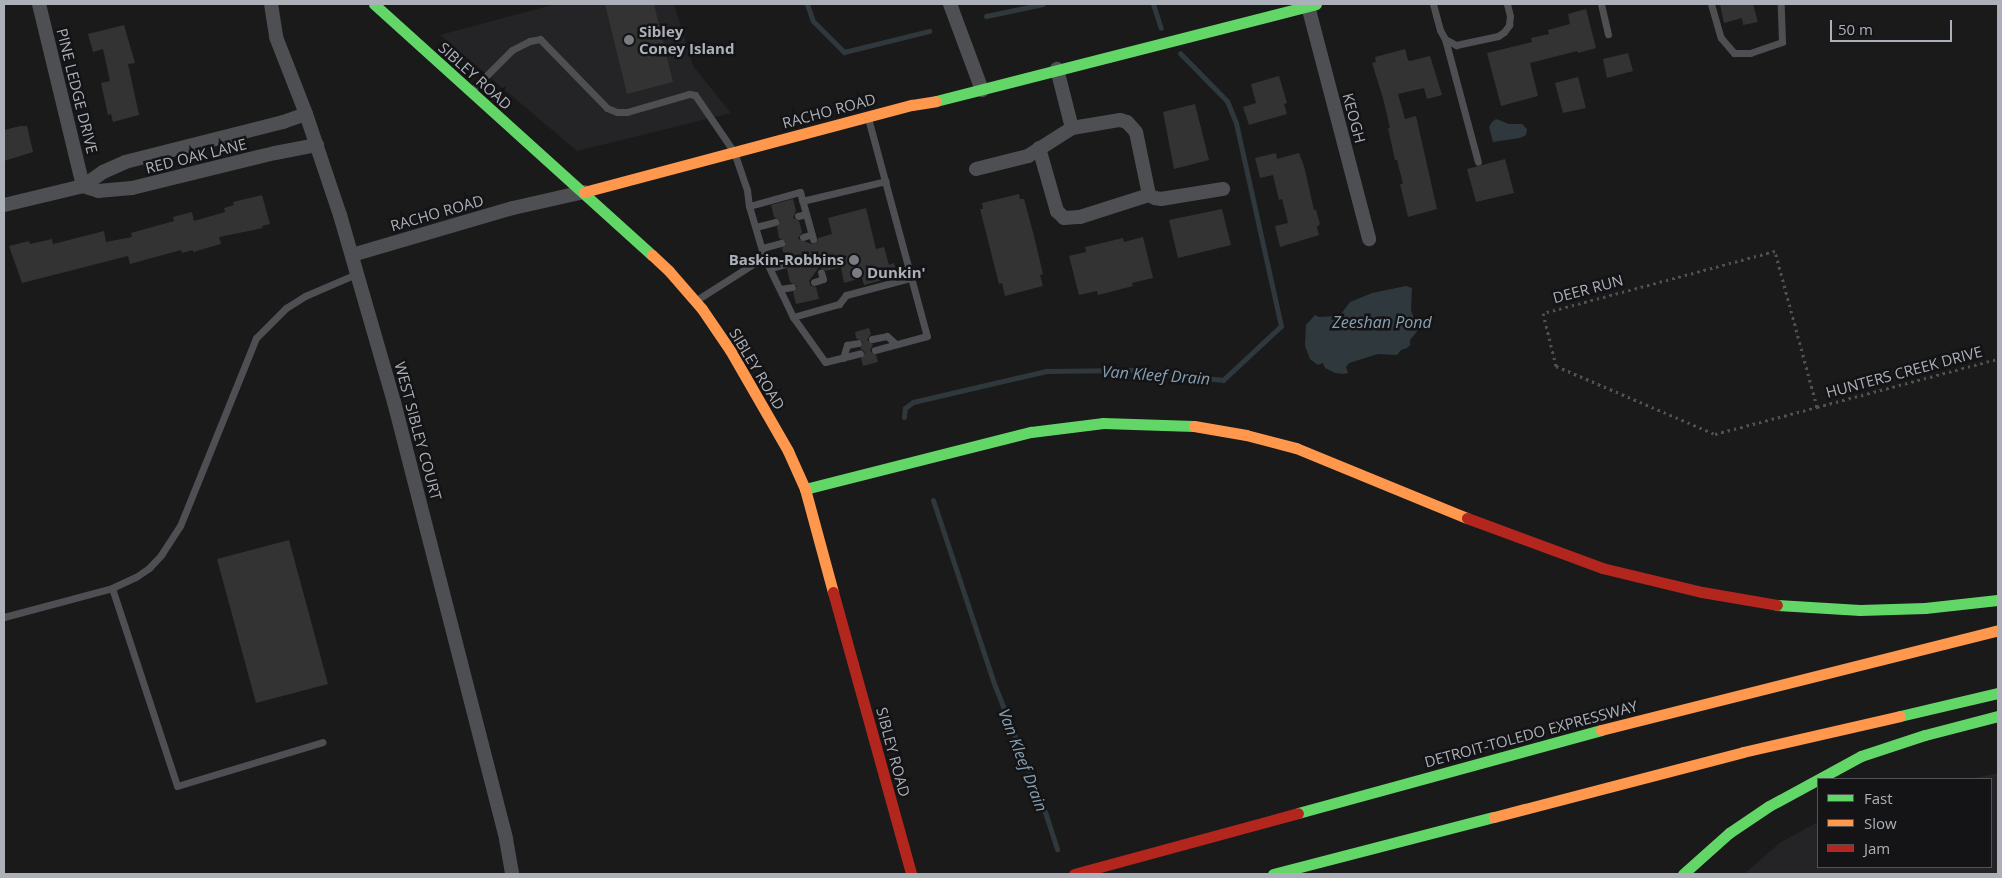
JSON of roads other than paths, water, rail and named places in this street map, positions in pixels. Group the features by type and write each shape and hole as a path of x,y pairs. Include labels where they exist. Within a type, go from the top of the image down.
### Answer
{"main road":[{"name":"SIBLEY ROAD","path":"374,4 470,92 584,192 669,271 695,301 730,350 788,451 805,489 911,874"},
{"name":"RACHO ROAD","path":"584,192 912,105 944,100 1057,69 1312,5"},
{"path":"805,489 1031,432 1102,423 1164,424 1246,435 1296,448 1449,511 1602,568 1702,592 1780,606 1860,610 1925,608 1998,600"},
{"name":"DETROIT-TOLEDO EXPRESSWAY","path":"1074,874 1614,726 1998,630"},
{"path":"1273,874 1743,752 1998,693"},
{"path":"1821,778 1861,756 1925,735 1998,716"},
{"path":"1683,874 1729,833 1769,806 1817,780"}],"street":[{"name":"PINE LEDGE DRIVE","path":"39,4 83,186"},
{"name":"WEST SIBLEY COURT","path":"270,4 276,37 306,114 352,254 356,274 394,402 506,839 512,874"},
{"path":"950,4 982,90"},
{"name":"KEOGH","path":"1312,5 1369,239"},
{"path":"1057,69 1072,128"},
{"name":"RED OAK LANE","path":"4,205 83,186 103,172 125,162 288,121 306,114"},
{"path":"976,169 1028,156 1072,128 1120,120 1127,122 1136,132 1149,195"},
{"name":"RED OAK LANE","path":"83,186 98,191 132,188 275,153 317,146"},
{"path":"1040,148 1057,211 1064,218 1080,217 1149,195 1161,200 1223,189"},
{"name":"RACHO ROAD","path":"352,254 513,208 584,192"}],"lane":[{"path":"1433,4 1440,30 1445,39 1478,162"},
{"path":"1445,39 1450,43 1463,44 1498,36 1509,25 1510,16 1507,4"},
{"path":"1601,4 1608,34"},
{"path":"1711,4 1721,38 1734,53 1750,53 1782,42 1781,4"},
{"path":"470,92 512,50 530,41 540,40 607,108 617,112 626,112 689,94 695,95 734,152 747,190 749,206 764,257 793,317 825,362 860,353"},
{"path":"868,118 927,336 874,350"},
{"path":"802,201 886,181"},
{"path":"749,206 800,192 812,237 803,237"},
{"path":"798,216 806,214"},
{"path":"756,227 775,222"},
{"path":"762,248 781,243"},
{"path":"695,301 764,257"},
{"path":"770,268 786,264"},
{"path":"814,282 823,279 821,272"},
{"path":"4,617 112,588 136,577 149,568 161,555 180,526 256,338 286,308 305,296 356,274"},
{"path":"793,317 838,304 846,295 910,278"},
{"path":"780,289 792,287"},
{"path":"872,339 887,336 896,344"},
{"path":"842,358 847,345 858,343"},
{"path":"112,588 177,786 323,742"}],"water":[{"path":"1496,119 1509,124 1522,124 1527,129 1526,135 1520,138 1493,142 1489,127"},
{"name":"Zeeshan Pond","path":"1406,286 1412,288 1411,311 1419,329 1410,340 1410,345 1407,348 1401,350 1397,355 1378,354 1349,363 1346,367 1348,373 1343,374 1335,373 1325,368 1323,363 1318,365 1310,359 1305,346 1306,325 1315,315 1319,317 1336,316 1341,314 1350,302 1372,293"}],"waterway":[{"name":"Van Kleef Drain","path":"807,4 813,21 844,52 929,31"},
{"name":"Van Kleef Drain","path":"986,16 1043,4"},
{"name":"Van Kleef Drain","path":"1153,4 1161,28"},
{"name":"Van Kleef Drain","path":"904,417 905,408 913,402 1046,371 1133,370 1223,380 1281,326 1236,123 1227,101 1180,53"},
{"name":"Van Kleef Drain","path":"933,500 995,686 1046,815 1057,849"}],"place":[{"name":"Sibley Coney Island","path":"629,40"},
{"name":"Baskin-Robbins","path":"854,260"},
{"name":"Dunkin'","path":"857,273"}]}
